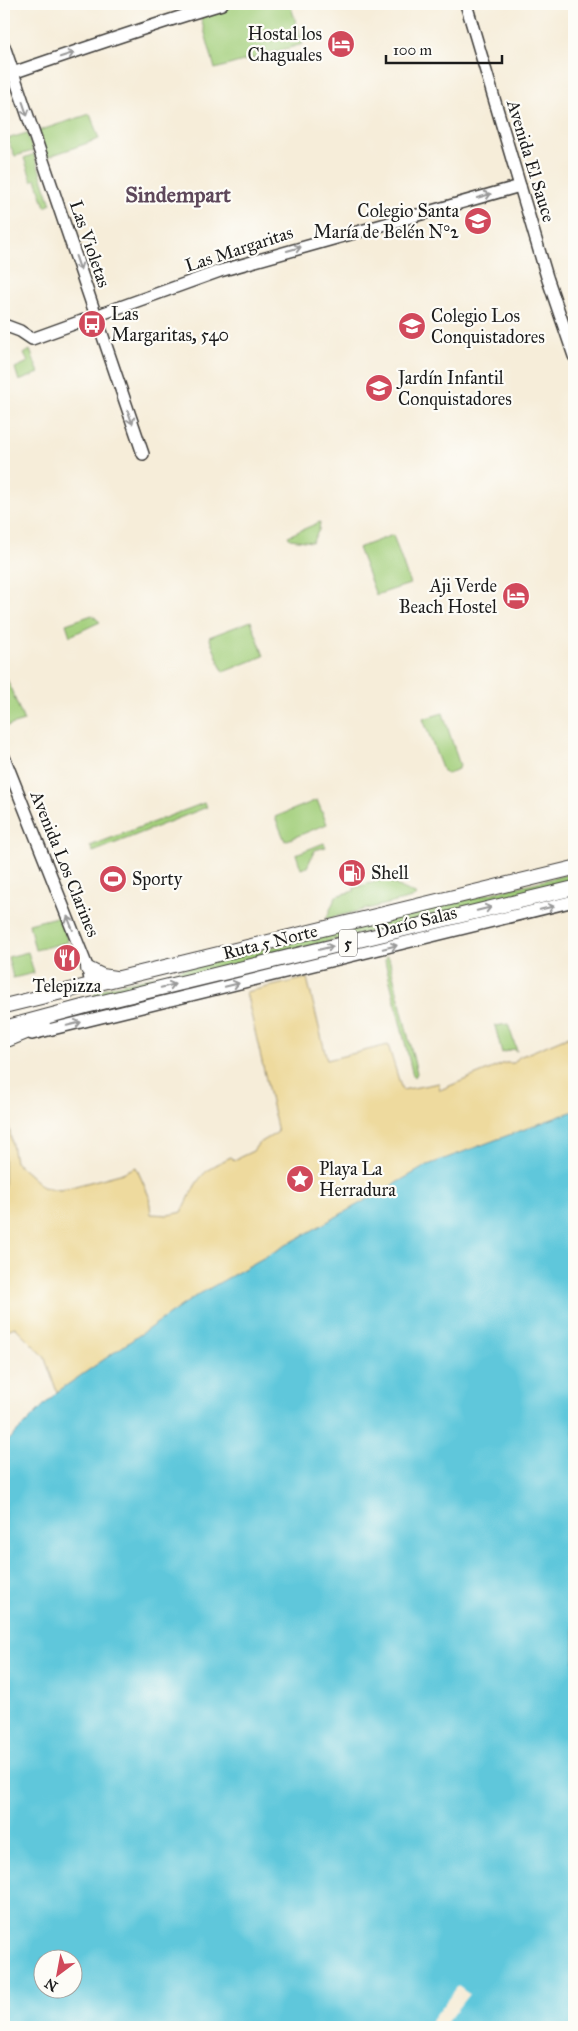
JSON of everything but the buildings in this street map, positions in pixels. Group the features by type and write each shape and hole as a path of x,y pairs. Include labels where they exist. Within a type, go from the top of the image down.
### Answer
{"highway":[{"name":"Ruta 5 Norte","path":"4,1006 574,868"},
{"name":"Ruta 5 Norte","path":"6,1036 67,1011 86,1006 574,888"},
{"path":"88,969 102,976 121,978"},
{"path":"67,1011 86,997 91,985"},
{"path":"6,1036 86,1006"}],"street":[{"path":"8,75 122,37 143,28 222,4"},
{"name":"Avenida El Sauce","path":"466,4 547,277 574,356"},
{"name":"Las Violetas","path":"4,46 8,75 96,316 143,454"},
{"name":"Las Margaritas","path":"4,325 20,331 32,339 220,271 520,186"},
{"name":"Avenida Los Clarines","path":"4,757 88,969 91,985"},
{"name":"Darío Salas","path":"6,1036 574,902"}],"green space":[{"path":"239,4 290,4 303,44 215,69 200,15"},
{"path":"90,114 99,139 47,157 38,131"},
{"path":"27,133 33,151 15,156 7,139"},
{"path":"34,154 51,204 45,207 36,179 32,181 24,158"},
{"path":"30,350 39,373 19,381 15,368 28,362 24,354"},
{"path":"320,522 319,530 312,542 290,539 288,536"},
{"path":"393,535 410,584 376,595 358,548"},
{"path":"92,615 100,622 70,636 66,624"},
{"path":"251,621 264,656 223,672 209,637"},
{"path":"4,672 24,721 4,727"},
{"path":"443,713 460,766 458,769 447,774 443,771 423,719"},
{"path":"317,800 327,824 285,841 275,817"},
{"path":"204,803 207,807 93,852 90,846"},
{"path":"324,843 326,847 315,850 307,867 301,869 296,854"},
{"path":"574,873 574,883 92,998 97,990"},
{"path":"381,880 388,881 417,895 412,898 326,919 336,896 354,891 354,888"},
{"path":"60,916 68,942 35,950 29,924"},
{"path":"28,952 34,973 13,978 8,957"},
{"path":"386,956 389,958 417,1073 415,1077 413,1076 385,961"},
{"path":"508,1024 517,1051 513,1049 502,1053 495,1026"}],"sand":[{"name":"Playa La Herradura","path":"307,978 327,1060 388,1045 402,1090 439,1083 440,1090 505,1063 514,1063 519,1057 574,1034 574,1111 428,1165 196,1296 57,1392 44,1356 15,1327 4,1331 4,1097 15,1162 43,1187 60,1190 120,1174 136,1167 149,1196 151,1214 168,1215 182,1212 200,1178 211,1168 231,1157 234,1160 253,1151 258,1144 278,1132 246,992"}],"water":[{"path":"574,1111 574,2027 4,2027 4,1445 57,1392 196,1296 428,1165"}],"pier":[{"path":"458,1986 469,1994 443,2027 426,2027"}],"place":[{"name":"Hostal los Chaguales","path":"341,44"},
{"name":"Colegio Santa María de Belén N°2","path":"478,221"},
{"name":"Las Margaritas, 540","path":"92,324"},
{"name":"Colegio Los Conquistadores","path":"412,326"},
{"name":"Jardín Infantil Conquistadores","path":"379,388"},
{"name":"Aji Verde Beach Hostel","path":"516,596"},
{"name":"Shell","path":"352,873"},
{"name":"Sporty","path":"113,879"},
{"name":"Telepizza","path":"67,958"},
{"name":"Playa La Herradura","path":"300,1179"}],"district":[{"name":"Sindempart","path":"178,194"}]}
